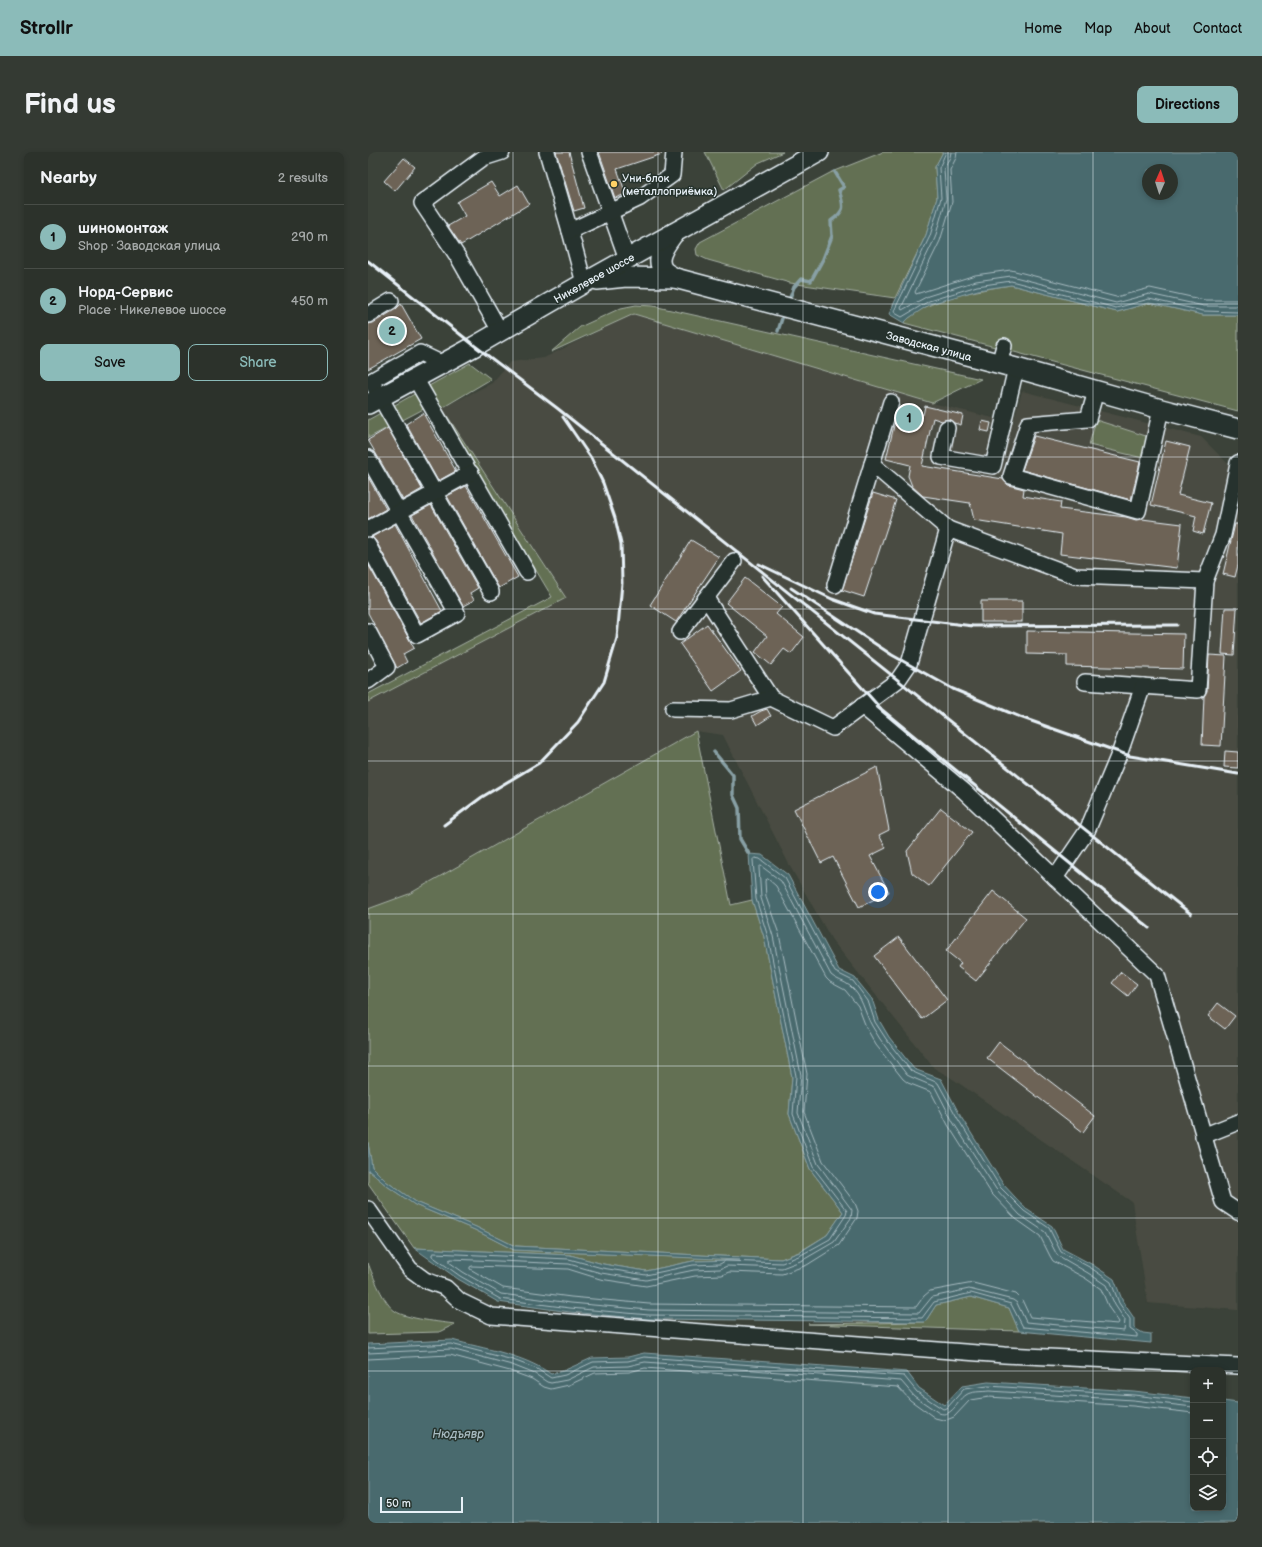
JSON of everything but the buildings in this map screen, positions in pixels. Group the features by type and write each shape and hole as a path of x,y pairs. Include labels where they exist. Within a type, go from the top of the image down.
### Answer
{"main road":[{"name":"Никелевое шоссе","path":"374,401 443,364 585,282 819,152"},
{"name":"Заводская улица","path":"674,233 661,255 660,265 664,272 675,278 1008,366 1238,429"},
{"path":"585,282 626,277 675,278"}],"lane":[{"path":"500,331 458,257 422,202 483,158 502,152"},
{"path":"546,152 585,282"},
{"path":"589,152 627,259"},
{"path":"570,231 640,198 672,175 674,152"},
{"path":"368,315 391,301"},
{"path":"947,428 941,457 993,466 1008,366 1004,346"},
{"path":"443,364 420,353 371,381 374,401 434,493 491,592"},
{"path":"415,378 527,572"},
{"path":"1096,390 1088,419 1028,424 1011,476 1138,511 1161,409"},
{"path":"835,585 891,402"},
{"path":"368,458 457,613 417,635 368,545"},
{"path":"1085,682 1198,690 1205,581 1223,535 1238,463"},
{"path":"872,464 948,529 1075,576 1205,581"},
{"path":"368,529 471,473"},
{"path":"706,598 771,698 832,728 898,680 909,664 948,529"},
{"path":"680,632 734,561"},
{"path":"368,631 386,667 368,681"},
{"path":"1055,878 1087,831 1120,752 1143,686"},
{"path":"673,709 731,710 771,698"},
{"path":"862,706 964,790 1157,975 1223,1202 1238,1212"},
{"path":"1203,1136 1238,1122"},
{"path":"368,1209 410,1268 425,1280 446,1288 460,1301 491,1316 996,1354 1238,1366"}],"shaded area":[{"path":"633,314 932,403 1013,423 1022,391 1201,437 1238,474 1238,1310 1148,1303 1132,1202 950,1077 934,1068 832,940 791,868 723,735 696,731 409,894 368,909 368,702 566,598 442,408 492,383 510,362 544,358"}],"green space":[{"path":"705,152 783,152 758,163 724,190"},
{"path":"883,152 943,152 935,167 937,198 926,235 895,298 790,283 708,260 697,255 696,249 700,242 830,173"},
{"path":"1011,285 1117,312 1149,303 1203,315 1238,315 1238,411 904,323 913,314 939,301 954,296"},
{"path":"636,305 653,306 981,379 932,403 634,314 551,352 580,327 621,308"},
{"path":"470,363 491,379 442,408 437,402 368,438 368,420"},
{"path":"442,408 566,598 368,702 368,694 552,597 473,465"},
{"path":"1096,420 1149,437 1143,458 1089,445"},
{"path":"696,731 731,905 752,900 764,937 792,1077 789,1114 810,1169 843,1212 827,1235 799,1252 781,1259 515,1246 476,1227 416,1202 387,1182 372,1167 368,1143 368,909 409,894"},
{"path":"368,1170 387,1186 415,1205 475,1230 514,1250 748,1260 693,1261 646,1271 603,1264 570,1255 414,1248 368,1183"},
{"path":"368,1263 383,1296 395,1311 415,1318 455,1324 439,1332 368,1334"},
{"path":"971,1297 1009,1308 1019,1331 808,1324 925,1322 936,1305"}],"water":[{"path":"943,152 1238,152 1238,315 1203,315 1149,303 1117,312 1011,285 978,290 930,304 904,323 889,314 926,235 937,198 935,167"},
{"path":"749,854 762,855 788,875 839,970 855,978 872,999 879,1020 889,1037 914,1069 941,1079 961,1117 1003,1184 1026,1209 1052,1226 1063,1249 1093,1265 1114,1279 1123,1302 1134,1318 1134,1328 1143,1333 1151,1334 1151,1343 1019,1331 1009,1308 971,1297 936,1305 925,1322 648,1319 570,1312 498,1302 458,1279 414,1248 570,1255 603,1264 646,1271 693,1261 740,1260 514,1250 475,1230 415,1205 387,1186 368,1170 368,1143 372,1167 387,1182 416,1202 476,1227 515,1246 781,1259 800,1252 827,1235 843,1212 810,1169 789,1114 792,1077 764,937 752,900"},
{"name":"Нюдъявр","path":"452,1340 516,1357 540,1367 551,1374 563,1371 592,1358 628,1357 644,1353 907,1372 919,1388 944,1405 962,1386 988,1382 1134,1391 1190,1398 1190,1511 1226,1511 1226,1401 1238,1403 1238,1523 368,1523 368,1344"}],"waterway":[{"path":"788,303 794,287 801,279 811,281 823,259 832,236 831,221 841,211 843,204 839,190 844,187 835,172"},
{"path":"778,331 784,312"},
{"path":"714,752 733,775 733,795 739,808 740,839 749,854"}],"railway":[{"path":"368,261 475,346 557,408 1191,914"},
{"path":"444,825 482,797 539,763 578,722 604,682 617,638 622,583 621,544 615,518 603,483 591,458 563,417"},
{"path":"759,564 832,599 874,614 973,626 1177,625"},
{"path":"762,576 881,709 1149,928"},
{"path":"791,588 892,655 953,689 1020,717 1130,756 1238,774"}],"place":[{"name":"Уни-блок (металлоприёмка)","path":"614,184"},
{"name":"Норд-Сервис","path":"392,331"},
{"name":"шиномонтаж","path":"909,418"}]}
